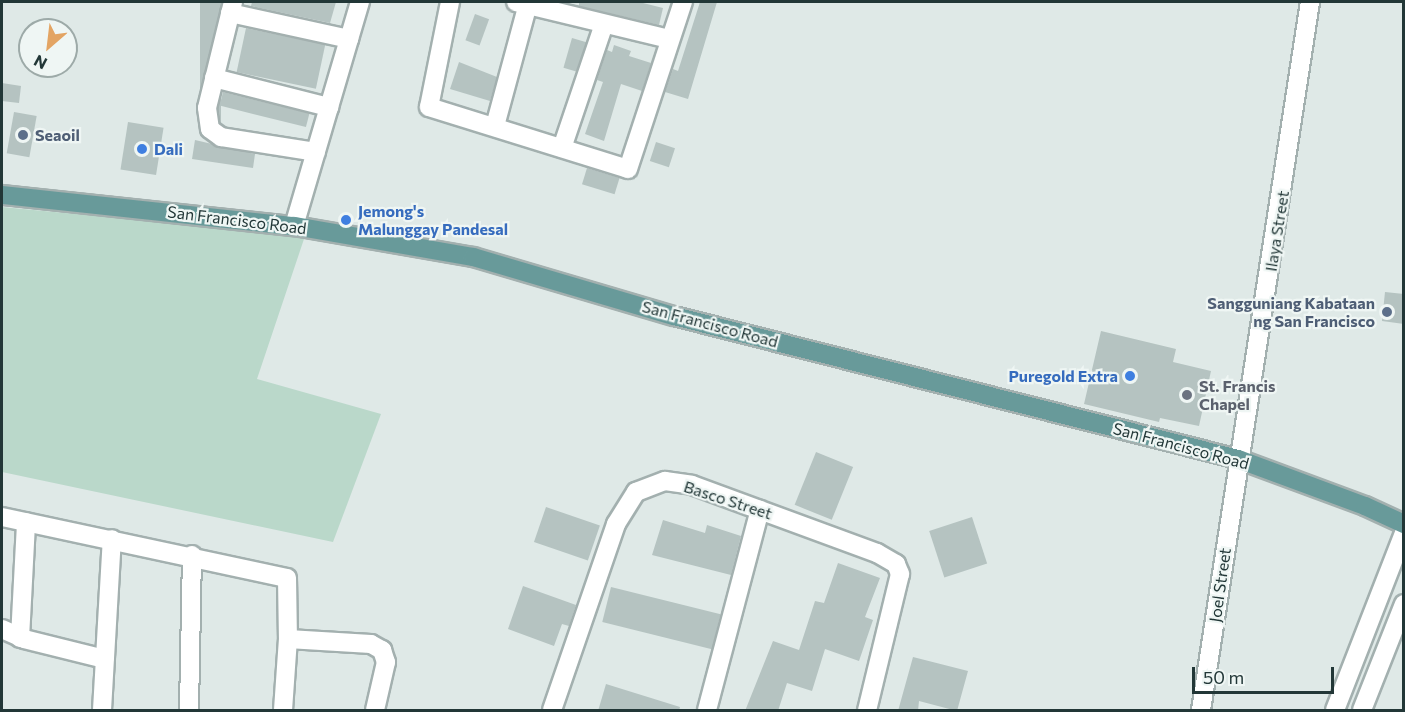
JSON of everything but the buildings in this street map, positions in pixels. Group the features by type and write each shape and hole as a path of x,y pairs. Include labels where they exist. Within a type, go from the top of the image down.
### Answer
{"main road":[{"name":"San Francisco Road","path":"2,195 294,226 473,257 674,316 1238,459 1365,506 1404,524"}],"street":[{"path":"294,226 360,2"},
{"path":"450,2 429,107 628,168 682,2"},
{"name":"Ilaya Street","path":"1238,459 1310,2"},
{"path":"495,126 522,3 669,39"},
{"path":"315,152 221,137 210,129 207,108 231,8 349,39"},
{"path":"562,148 604,24"},
{"path":"214,78 329,107"},
{"name":"Joel Street","path":"1201,711 1238,459"},
{"name":"Basco Street","path":"552,711 616,524 636,492 665,481 692,485 877,553 896,564 900,574 867,711"},
{"path":"707,711 760,510"},
{"path":"2,517 192,555 287,578 288,639 283,711"},
{"path":"20,638 26,522"},
{"path":"1335,711 1404,533"},
{"path":"102,711 112,539"},
{"path":"189,711 192,555"},
{"path":"1362,711 1404,604"},
{"path":"2,629 20,638 105,659"},
{"path":"288,639 371,644 382,650 386,662 375,711"}],"green space":[{"path":"2,207 305,236 257,379 381,414 333,542 2,472"}],"place":[{"name":"Seaoil","path":"23,135"},
{"name":"Dali","path":"142,149"},
{"name":"Jemong's Malunggay Pandesal","path":"346,220"},
{"name":"Sangguniang Kabataan ng San Francisco","path":"1387,312"},
{"name":"Puregold Extra","path":"1130,376"},
{"name":"St. Francis Chapel","path":"1187,395"}]}
